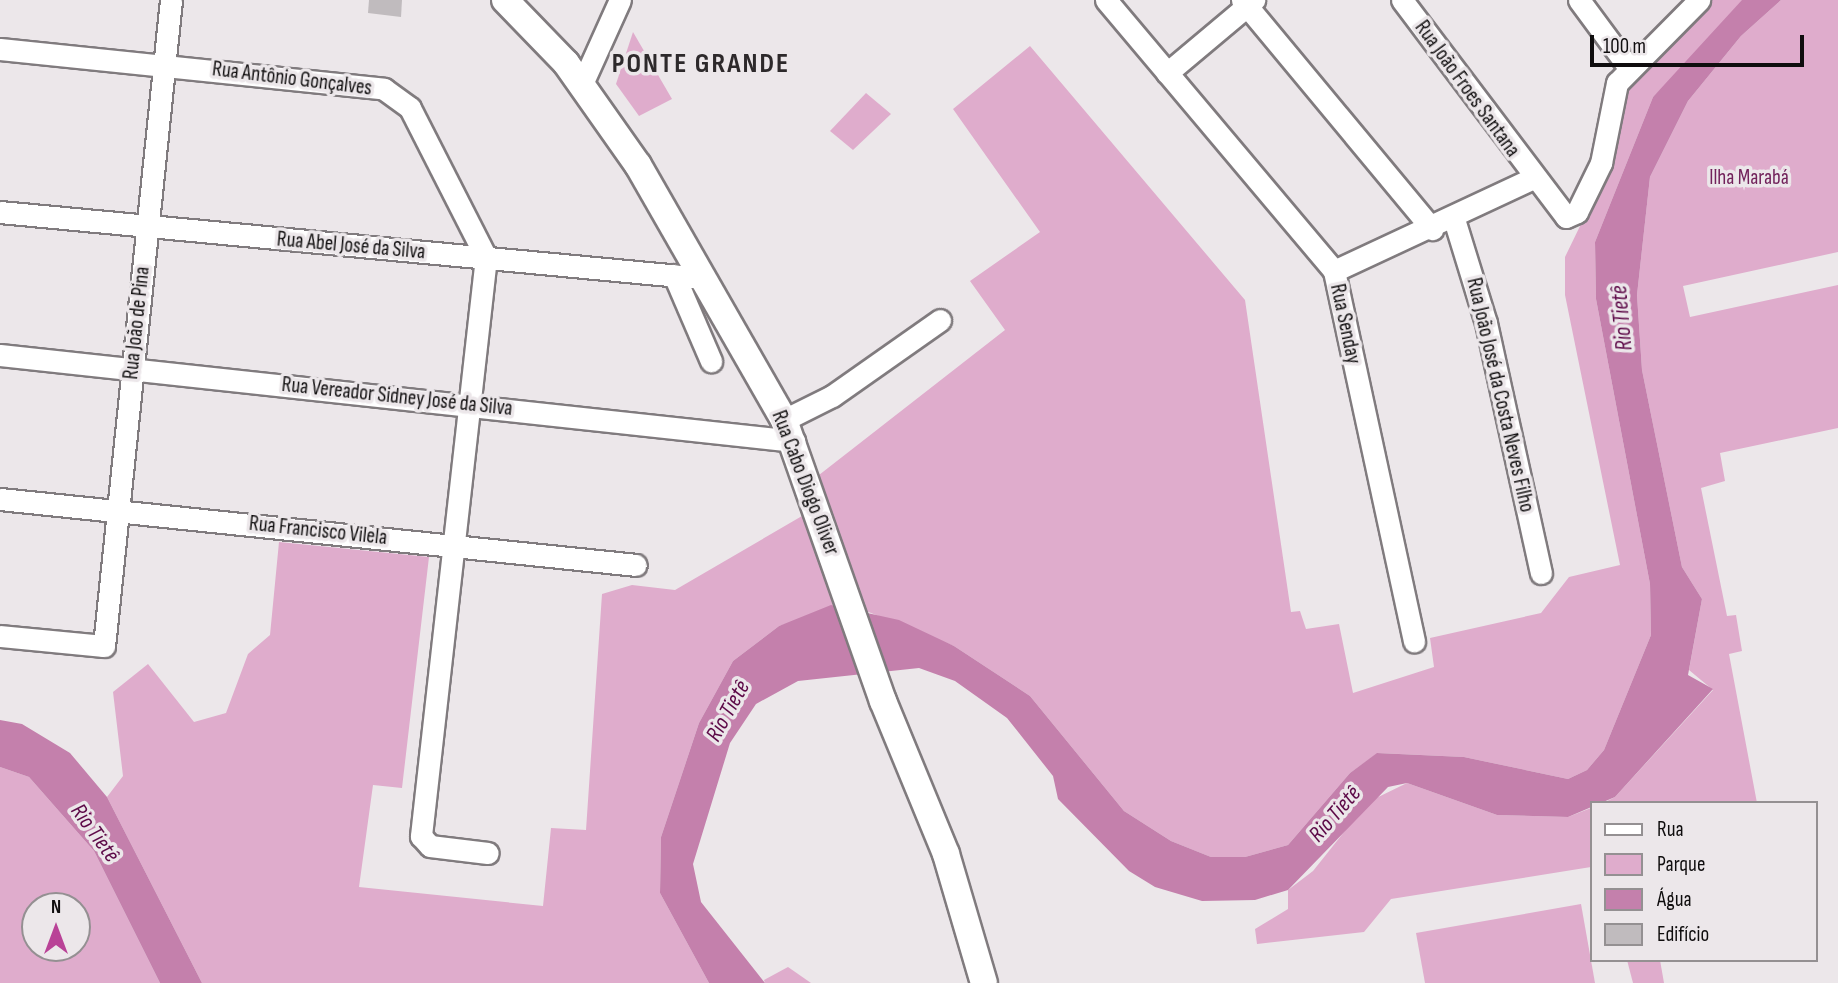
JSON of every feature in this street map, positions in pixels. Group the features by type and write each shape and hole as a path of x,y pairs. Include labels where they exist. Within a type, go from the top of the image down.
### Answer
{"main road":[{"name":"Rua Cabo Diogo Oliver","path":"505,0 587,79 789,430 883,701 946,854 984,983"}],"street":[{"name":"Rua João de Pina","path":"0,636 104,646 171,0"},
{"path":"587,79 620,0"},
{"name":"Rua Senday","path":"1106,0 1334,271 1414,641"},
{"name":"Rua João Froes Santana","path":"1402,0 1533,178 1570,217 1601,163 1611,94 1630,69"},
{"path":"1579,0 1630,69 1699,0"},
{"path":"1167,73 1248,2 1432,229"},
{"name":"Rua Antônio Gonçalves","path":"0,50 164,64 363,86 399,96 486,257"},
{"path":"1334,271 1454,219 1533,178"},
{"name":"Rua Abel José da Silva","path":"0,212 147,228 701,278"},
{"name":"Rua João José da Costa Neves Filho","path":"1454,219 1482,310 1541,573"},
{"path":"486,257 421,836 430,846 488,853"},
{"path":"674,275 712,361"},
{"path":"789,430 832,396 940,320"},
{"name":"Rua Vereador Sidney José da Silva","path":"0,355 471,405 789,430"},
{"name":"Rua Francisco Vilela","path":"0,499 636,565"}],"green space":[{"path":"1706,0 1751,0 1653,97 1595,242 1596,299 1650,584 1651,635 1604,750 1587,770 1568,779 1464,757 1378,753 1350,773 1288,845 1245,857 1211,857 1171,841 1124,811 1030,696 954,646 866,611 819,475 1005,330 970,281 1040,232 953,109 1030,46 1245,300 1291,612 1300,611 1306,629 1339,624 1353,693 1434,667 1430,638 1541,613 1569,577 1620,565 1565,295 1565,257 1615,154 1629,84"},
{"name":"Ilha Marabá","path":"1781,0 1838,0 1838,252 1683,286 1690,317 1838,285 1838,428 1720,453 1725,481 1701,488 1727,616 1736,615 1742,651 1729,654 1757,801 1607,801 1615,797 1713,690 1689,670 1702,599 1682,567 1642,370 1637,295 1650,177 1688,101 1741,36"},
{"path":"633,32 672,99 639,116 616,84"},
{"path":"866,93 891,114 853,150 830,131"},
{"path":"802,516 841,607 779,626 733,661 699,723 661,837 660,893 709,983 202,983 107,797 123,776 113,692 148,664 194,722 226,713 248,654 270,635 279,542 429,557 402,788 373,785 359,887 543,906 551,828 586,830 602,594 632,585 675,590"},
{"path":"0,767 29,777 94,851 160,983 0,983"},
{"path":"1407,783 1497,815 1568,817 1590,808 1590,867 1391,899 1364,932 1257,944 1255,929 1288,909 1288,890 1313,871 1368,802"},
{"path":"1581,904 1595,983 1425,983 1416,933"},
{"path":"1628,962 1660,962 1664,983 1633,983"},
{"path":"788,967 811,983 765,983 764,980"}],"water":[{"name":"Rio Tietê","path":"1742,0 1781,0 1741,36 1688,101 1650,177 1637,295 1642,370 1682,567 1702,599 1688,675 1713,689 1615,797 1606,801 1590,801 1590,808 1568,817 1497,815 1407,783 1388,787 1288,890 1255,900 1202,901 1155,887 1129,871 1058,799 1053,776 1007,718 955,681 919,668 798,681 756,704 730,743 693,864 701,902 765,983 709,983 660,893 661,837 699,723 733,661 779,626 831,605 899,620 954,646 1030,696 1124,811 1171,841 1211,857 1245,857 1288,845 1350,773 1377,753 1464,757 1568,779 1587,770 1604,750 1651,635 1650,584 1596,299 1595,242 1653,97"},
{"name":"Rio Tietê","path":"0,720 22,724 70,753 107,797 202,983 160,983 94,851 29,777 0,767"}],"building":[{"path":"369,0 402,0 401,17 368,13"}],"district":[{"name":"PONTE GRANDE","path":"701,64"}]}
